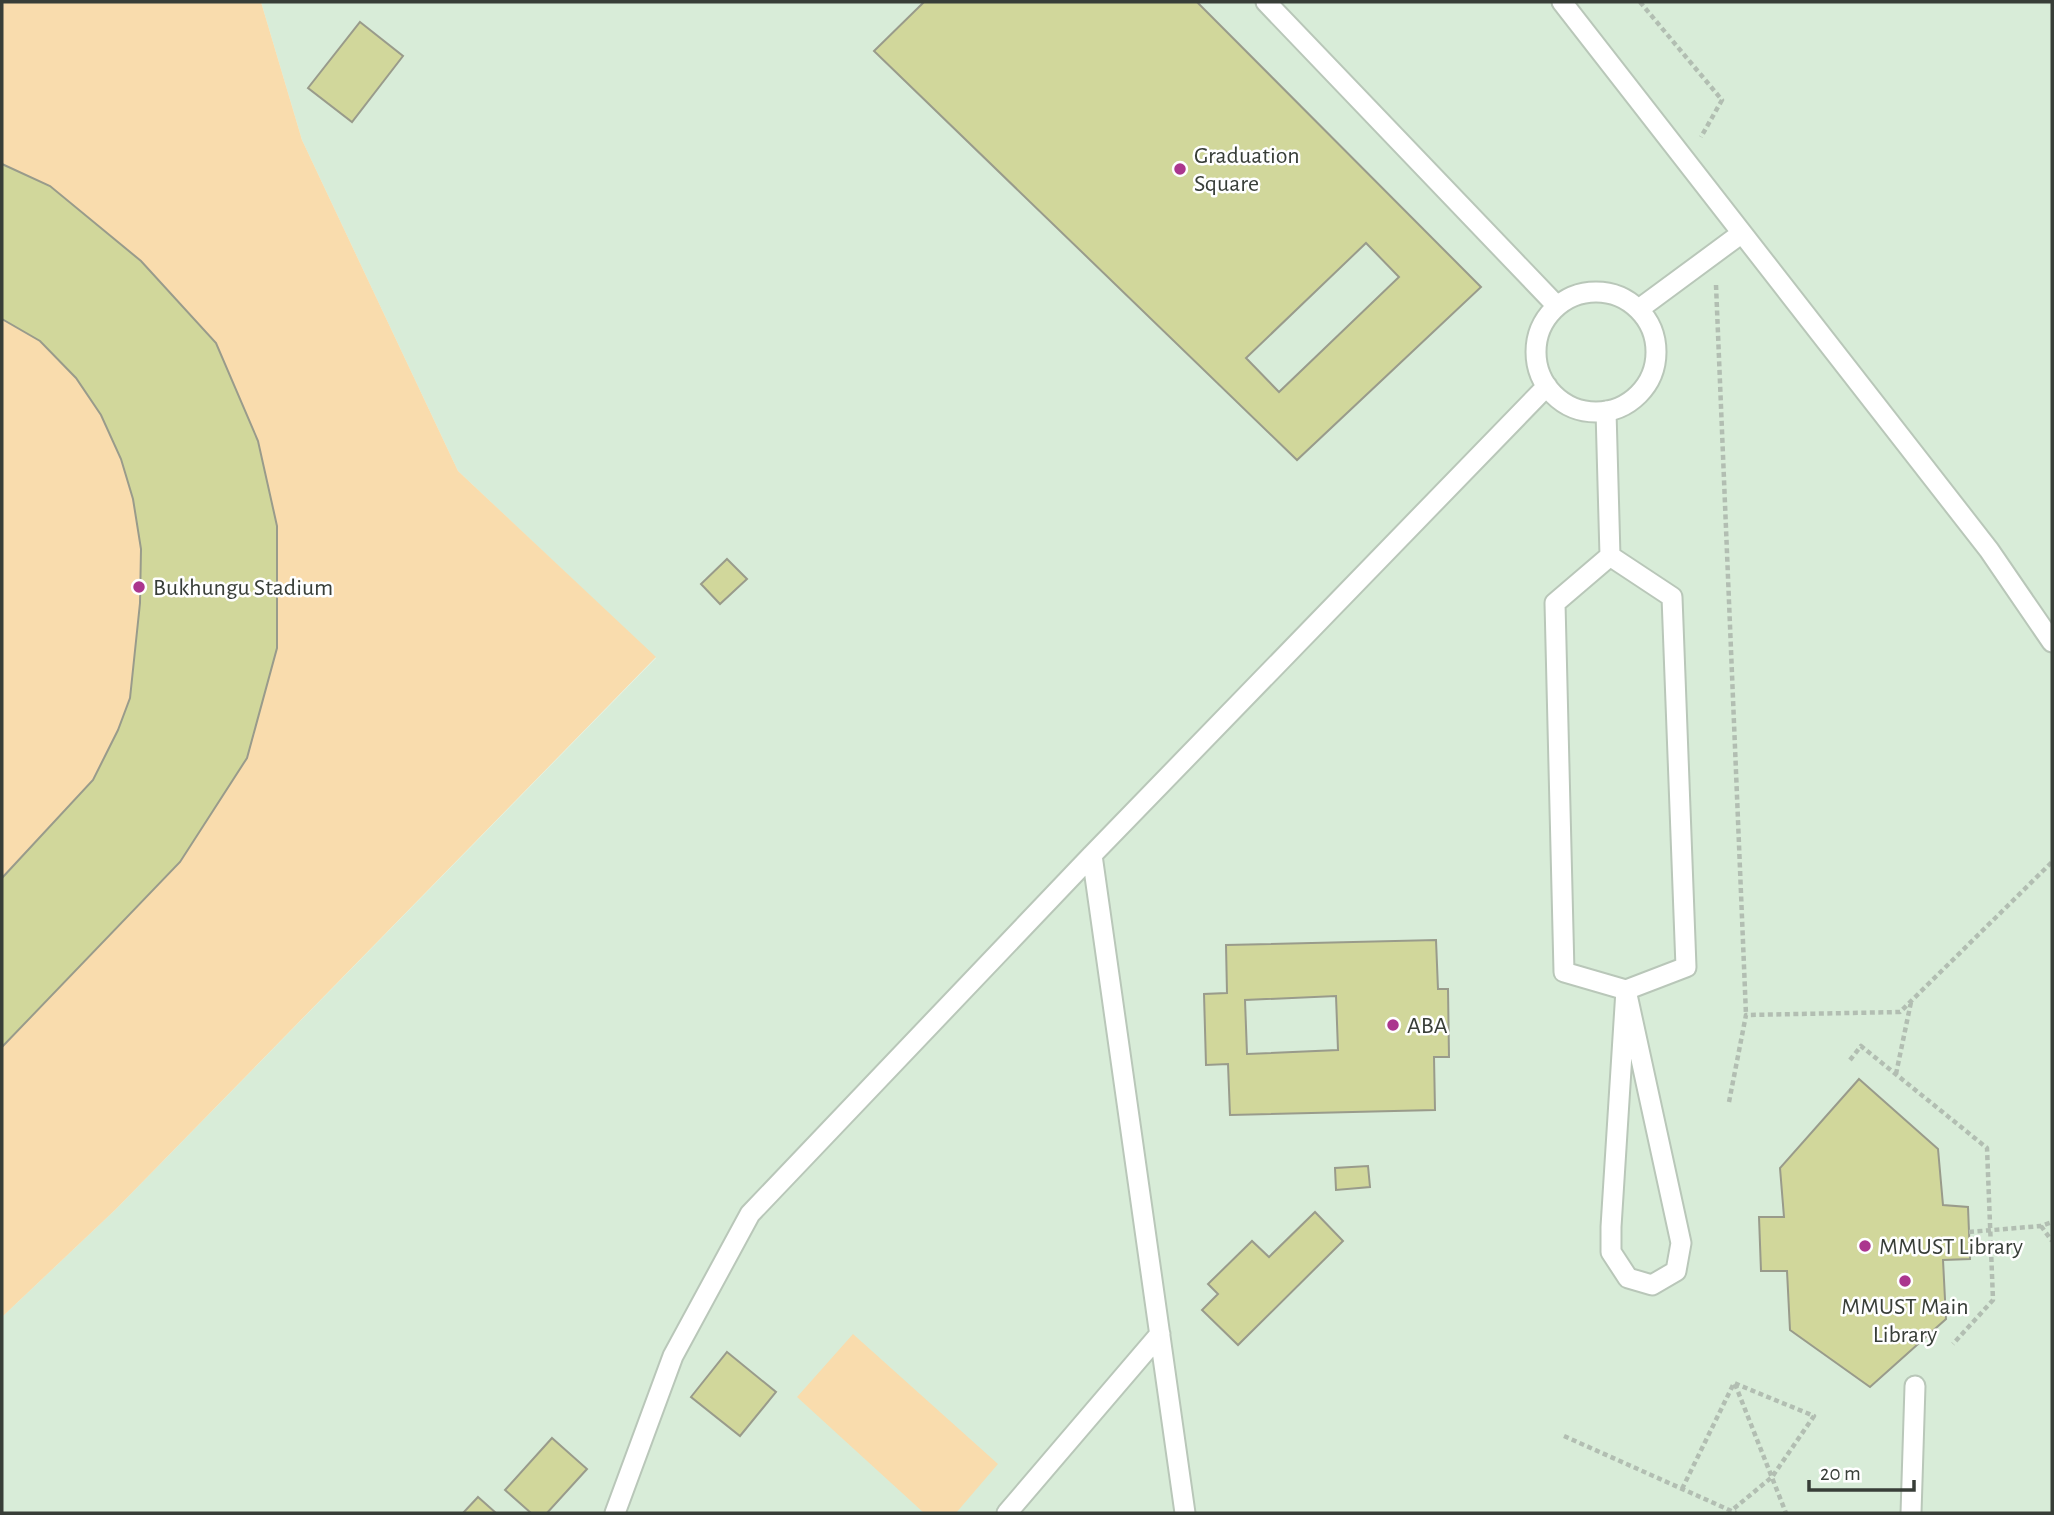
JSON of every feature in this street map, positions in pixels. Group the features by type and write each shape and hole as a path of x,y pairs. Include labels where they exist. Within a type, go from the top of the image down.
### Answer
{"lane":[{"path":"1266,2 1557,306"},
{"path":"1562,2 1989,550 2052,642"},
{"path":"1639,309 1742,233"},
{"path":"1590,292 1608,293 1639,309 1650,324 1656,342 1654,370 1640,394 1624,405 1606,411 1589,412 1559,399 1547,386 1539,371 1536,354 1538,336 1545,319 1557,306 1572,297 1590,292"},
{"path":"615,1513 673,1356 750,1214 1092,855 1547,386"},
{"path":"1606,411 1610,556"},
{"path":"1610,556 1672,597 1673,624 1685,967 1626,990 1564,972 1555,603 1610,556"},
{"path":"1092,855 1185,1513"},
{"path":"1626,990 1681,1244 1676,1271 1652,1284 1629,1278 1611,1252 1626,990"},
{"path":"1007,1513 1160,1334"},
{"path":"1911,1513 1915,1386"}],"path":[{"path":"1640,2 1722,100 1687,162"},
{"path":"1715,253 1746,1015 1728,1102"},
{"path":"1746,1015 1900,1012 2052,862"},
{"path":"1896,1074 1911,1001"},
{"path":"1850,1060 1861,1046 1987,1148 1993,1300 1952,1344"},
{"path":"1969,1233 2041,1226 2052,1222"},
{"path":"2041,1226 2052,1241"},
{"path":"1564,1436 1733,1512 1772,1477 1814,1416 1734,1383"},
{"path":"1734,1383 1786,1513"},
{"path":"1682,1489 1734,1383"}],"shaded area":[{"path":"2,2 261,2 302,140 458,471 656,657 116,1209 2,1317"},
{"path":"261,2 2052,2 2052,1513 2,1513 2,1317 116,1209 656,658 458,471 302,140"},
{"path":"853,1334 998,1464 956,1513 924,1513 797,1397"}],"building":[{"name":"Graduation Square","path":"924,2 1197,2 1481,287 1297,460 874,51"},
{"path":"360,22 403,56 352,122 308,88"},
{"name":"Bukhungu Stadium","path":"2,164 50,186 141,261 216,343 258,441 277,526 277,648 247,758 180,862 2,1047 2,878 93,780 118,730 130,698 140,603 141,549 133,499 121,459 101,415 76,378 40,341 2,319"},
{"path":"1366,243 1399,277 1279,392 1246,358"},
{"path":"727,559 747,579 720,604 701,584"},
{"name":"ABA","path":"1436,940 1438,989 1448,989 1449,1057 1434,1057 1435,1110 1230,1115 1228,1064 1206,1065 1204,994 1227,993 1226,945","holes":["1336,996 1338,1050 1247,1054 1245,1000"]},
{"name":"MMUST Library","path":"1859,1079 1938,1149 1943,1205 1968,1207 1970,1259 1943,1260 1946,1319 1870,1387 1790,1330 1787,1271 1761,1271 1759,1217 1784,1217 1780,1168"},
{"path":"1368,1166 1370,1187 1336,1190 1335,1168"},
{"path":"1315,1212 1343,1241 1238,1345 1202,1310 1218,1294 1208,1284 1252,1241 1269,1257"},
{"path":"727,1352 776,1392 740,1436 691,1397"},
{"path":"552,1438 587,1469 547,1513 531,1513 505,1490"},
{"path":"478,1497 496,1513 463,1513"}],"place":[{"name":"Graduation Square","path":"1180,169"},
{"name":"Bukhungu Stadium","path":"139,587"},
{"name":"ABA","path":"1393,1025"},
{"name":"MMUST Library","path":"1865,1246"},
{"name":"MMUST Main Library","path":"1905,1281"}]}
